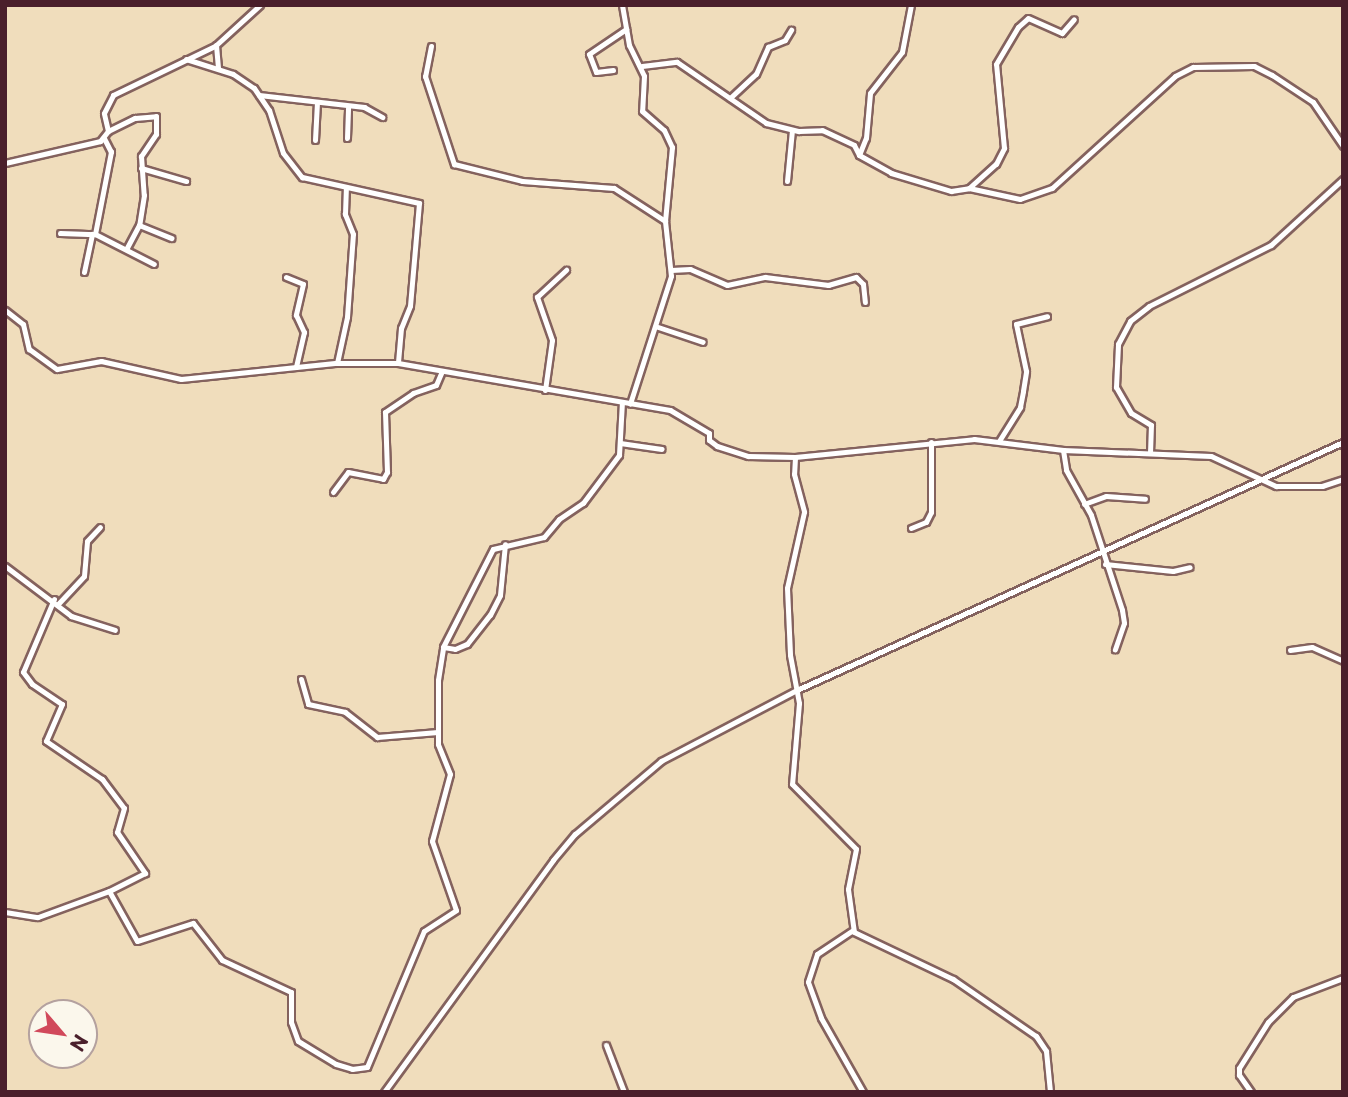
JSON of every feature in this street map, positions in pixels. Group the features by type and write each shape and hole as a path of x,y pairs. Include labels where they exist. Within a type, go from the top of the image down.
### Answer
{"street":[{"path":"108,131 104,113 113,95 216,45 260,5"},
{"path":"622,5 633,55 642,66 642,111 664,131 672,147 665,221 671,270 658,327 630,404"},
{"path":"859,155 866,138 867,102 902,52 911,5"},
{"path":"969,188 996,164 1004,148 996,64 1018,27 1028,18 1062,33 1074,19"},
{"path":"613,69 596,72 589,54 626,29"},
{"path":"730,98 756,74 768,47 785,40 792,30"},
{"path":"216,45 218,68"},
{"path":"431,46 425,76 454,164 522,181 614,188 665,221"},
{"path":"186,59 233,74 260,95 317,104 364,107 382,117"},
{"path":"642,66 677,62 718,94 730,98 766,124 792,130 822,130 854,145 859,155 891,173 951,191 969,188 1020,199 1052,188 1175,76 1201,66 1254,66 1272,75 1313,102 1343,146"},
{"path":"260,95 283,153 302,177 411,198 421,208 398,363"},
{"path":"315,140 317,104"},
{"path":"347,138 348,106"},
{"path":"5,163 29,160 104,138 108,131 135,118 156,116 156,134 141,156 144,195 139,225 127,248"},
{"path":"787,181 792,130"},
{"path":"84,272 111,152 104,138"},
{"path":"141,168 186,181"},
{"path":"1150,453 1151,425 1131,413 1116,387 1118,344 1130,321 1149,306 1271,245 1343,179"},
{"path":"337,363 347,317 353,234 345,214 346,187"},
{"path":"139,225 171,238"},
{"path":"60,233 93,234 127,248 154,264"},
{"path":"671,270 690,269 727,285 765,277 828,285 856,277 863,284 865,302"},
{"path":"545,390 552,340 537,297 566,270"},
{"path":"286,277 303,284 296,315 304,332 296,367"},
{"path":"5,310 23,324 29,349 57,369 101,361 181,379 337,363 398,363 622,402 687,417 724,450 748,456 795,457 930,442 999,441 1063,450 1211,456 1262,481 1302,488 1343,479"},
{"path":"999,441 1020,407 1026,371 1016,324 1048,316"},
{"path":"658,327 703,342"},
{"path":"333,492 348,472 383,479 387,472 386,412 413,393 436,385 442,371"},
{"path":"109,891 137,941 193,923 222,960 291,992 290,1022 298,1041 335,1064 352,1069 367,1067 424,931 456,910 432,841 450,774 439,750 438,732 443,647 489,554 505,544 544,537 559,519 583,503 619,454 622,402"},
{"path":"911,528 926,522 931,512 930,442"},
{"path":"384,1092 575,834 661,761 799,689 1343,442"},
{"path":"620,443 662,449"},
{"path":"1063,450 1066,470 1084,504 1122,610 1124,623 1115,649"},
{"path":"795,457 794,474 804,512 788,588 790,655 799,689 791,779 804,800 856,849 848,889 853,930"},
{"path":"1084,504 1106,496 1145,499"},
{"path":"5,912 38,917 109,891 145,873 117,832 124,808 102,779 46,741 62,704 32,684 23,673 56,601 84,576 87,541 100,527"},
{"path":"443,647 455,649 467,644 490,615 500,595 505,544"},
{"path":"1105,564 1173,571 1190,567"},
{"path":"5,566 18,579 56,601 71,616 116,630"},
{"path":"1290,650 1312,647 1343,662"},
{"path":"301,679 309,704 345,712 371,735 387,738 438,732"},
{"path":"853,930 817,954 808,982 821,1018 863,1092"},
{"path":"853,930 953,979 1033,1033 1046,1051 1050,1092"},
{"path":"1251,1092 1238,1075 1239,1068 1268,1022 1293,997 1343,978"},
{"path":"606,1045 624,1092"}]}
